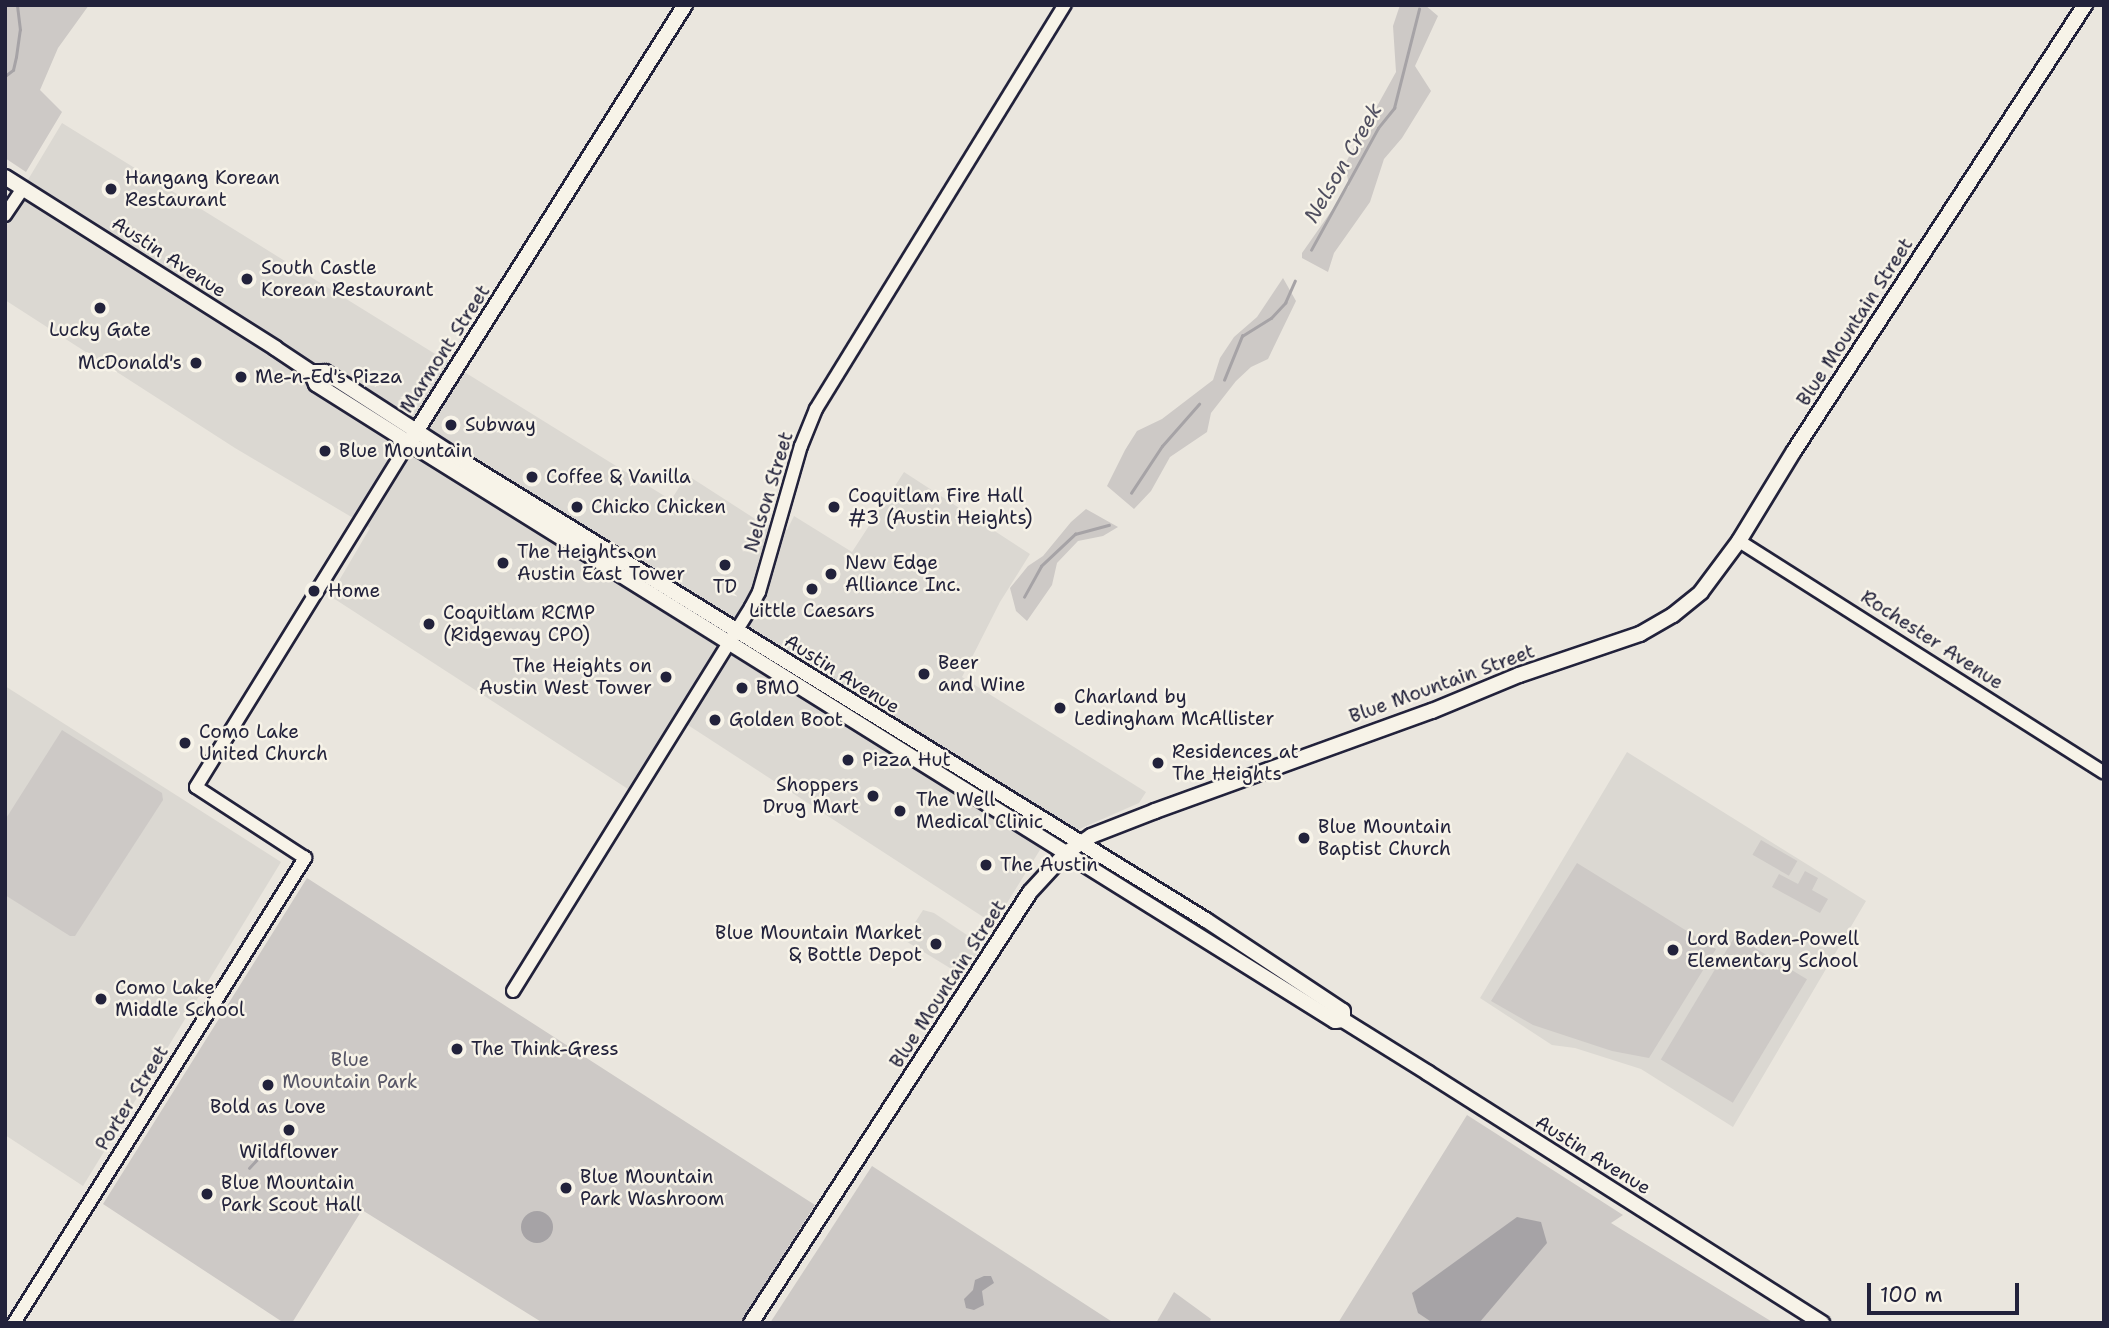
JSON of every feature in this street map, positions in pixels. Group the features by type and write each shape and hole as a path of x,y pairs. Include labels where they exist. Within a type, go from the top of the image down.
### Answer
{"main road":[{"name":"Marmont Street","path":"412,437 685,5"},
{"name":"Blue Mountain Street","path":"751,1323 1030,892 1066,853 1080,843 1123,823 1432,711 1519,675 1640,635 1673,615 1701,592 1739,541 1794,450 2085,5"},
{"name":"Austin Avenue","path":"5,177 311,372 316,384 412,437 733,636 929,750 1264,958 1343,1011 1343,1020"},
{"name":"Austin Avenue","path":"733,636 913,758 1335,1021 1343,1020 1822,1323"},
{"path":"913,758 929,750"}],"street":[{"name":"Nelson Street","path":"513,991 759,592 784,500 816,409 1065,5"},
{"path":"5,215 23,188"},
{"name":"Marmont Street","path":"305,858 196,787 412,437"},
{"name":"Rochester Avenue","path":"1739,541 2104,773"},
{"name":"Porter Street","path":"14,1323 305,858"}],"shaded area":[{"path":"62,123 671,500 687,475 763,524 787,530 794,516 852,552 904,472 1030,554 1000,602 962,677 1146,792 1139,803 1043,845 994,924 674,716 628,789 330,596 370,528 235,448 5,300 5,218"},
{"name":"Como Lake Middle School","path":"5,686 281,862 83,1186 5,1135"},
{"name":"Lord Baden-Powell Elementary School","path":"1627,752 1866,901 1733,1127 1641,1069 1575,1048 1552,1045 1480,998"},
{"path":"923,910 934,913 976,941 978,951 963,976 904,940"},
{"path":"537,1211 548,1216 553,1227 548,1238 537,1243 526,1238 521,1227 526,1216"},
{"path":"1517,1217 1541,1222 1547,1243 1479,1323 1433,1323 1418,1313 1412,1293"},
{"path":"991,1276 994,1283 982,1291 984,1305 974,1310 966,1308 964,1299 973,1290 975,1280"}],"green space":[{"path":"5,5 89,5 58,48 40,90 62,112 26,172 5,158"},
{"path":"1400,5 1425,5 1438,16 1415,66 1431,91 1402,138 1384,159 1370,202 1334,253 1328,272 1302,258 1302,253 1349,186 1345,164 1396,72 1393,26"},
{"path":"1283,278 1296,301 1268,359 1251,367 1236,381 1211,413 1207,432 1170,457 1151,491 1134,509 1107,486 1137,431 1162,419 1213,380 1220,358 1234,337 1257,317"},
{"path":"1086,509 1118,527 1103,536 1078,541 1057,563 1052,585 1027,621 1016,611 1010,588 1028,566 1043,556 1071,522"},
{"path":"62,730 162,793 163,800 75,936 70,936 5,895 5,820"},
{"path":"1761,840 1797,861 1789,876 1752,855"},
{"path":"1577,863 1716,949 1649,1058 1612,1051 1533,1025 1491,1001"},
{"path":"1805,871 1818,878 1812,890 1828,899 1820,913 1772,887 1779,874 1798,884"},
{"name":"Blue Mountain Park","path":"307,878 815,1205 740,1323 543,1323 362,1210 292,1323 284,1323 103,1204"},
{"path":"1735,936 1807,979 1733,1103 1661,1059"},
{"path":"1467,1115 1623,1215 1611,1223 1774,1323 1338,1323"},
{"path":"872,1166 1114,1323 770,1323"},
{"path":"1174,1292 1211,1319 1209,1323 1156,1323"}],"waterway":[{"path":"5,76 13,70 16,57 20,30 17,5"},
{"name":"Nelson Creek","path":"1311,250 1378,128 1394,108 1419,9"},
{"name":"Nelson Creek","path":"1224,380 1242,336 1271,318 1285,303 1295,281"},
{"name":"Nelson Creek","path":"1131,493 1162,446 1199,404"},
{"name":"Nelson Creek","path":"1024,597 1041,566 1075,534 1109,525"},
{"path":"249,1168 260,1156"}],"place":[{"name":"Hangang Korean Restaurant","path":"111,189"},
{"name":"South Castle Korean Restaurant","path":"247,279"},
{"name":"Lucky Gate","path":"100,308"},
{"name":"McDonald's","path":"196,363"},
{"name":"Me-n-Ed's Pizza","path":"241,377"},
{"name":"Subway","path":"451,425"},
{"name":"Blue Mountain","path":"325,451"},
{"name":"Coffee & Vanilla","path":"532,477"},
{"name":"Chicko Chicken","path":"577,507"},
{"name":"Coquitlam Fire Hall #3 (Austin Heights)","path":"834,507"},
{"name":"The Heights on Austin East Tower","path":"503,563"},
{"name":"TD","path":"725,565"},
{"name":"New Edge Alliance Inc.","path":"831,574"},
{"name":"Little Caesars","path":"812,589"},
{"name":"Home","path":"314,591"},
{"name":"Coquitlam RCMP (Ridgeway CPO)","path":"429,624"},
{"name":"Beer and Wine","path":"924,674"},
{"name":"The Heights on Austin West Tower","path":"666,677"},
{"name":"BMO","path":"742,688"},
{"name":"Charland by Ledingham McAllister","path":"1060,708"},
{"name":"Golden Boot","path":"715,720"},
{"name":"Como Lake United Church","path":"185,743"},
{"name":"Pizza Hut","path":"848,760"},
{"name":"Residences at The Heights","path":"1158,763"},
{"name":"Shoppers Drug Mart","path":"873,796"},
{"name":"The Well Medical Clinic","path":"900,811"},
{"name":"Blue Mountain Baptist Church","path":"1304,838"},
{"name":"The Austin","path":"986,865"},
{"name":"Blue Mountain Market & Bottle Depot","path":"936,944"},
{"name":"Lord Baden-Powell Elementary School","path":"1673,950"},
{"name":"Como Lake Middle School","path":"101,999"},
{"name":"The Think-Gress","path":"457,1049"},
{"name":"Bold as Love","path":"268,1085"},
{"name":"Wildflower","path":"289,1130"},
{"name":"Blue Mountain Park Washroom","path":"566,1188"},
{"name":"Blue Mountain Park Scout Hall","path":"207,1194"}]}
